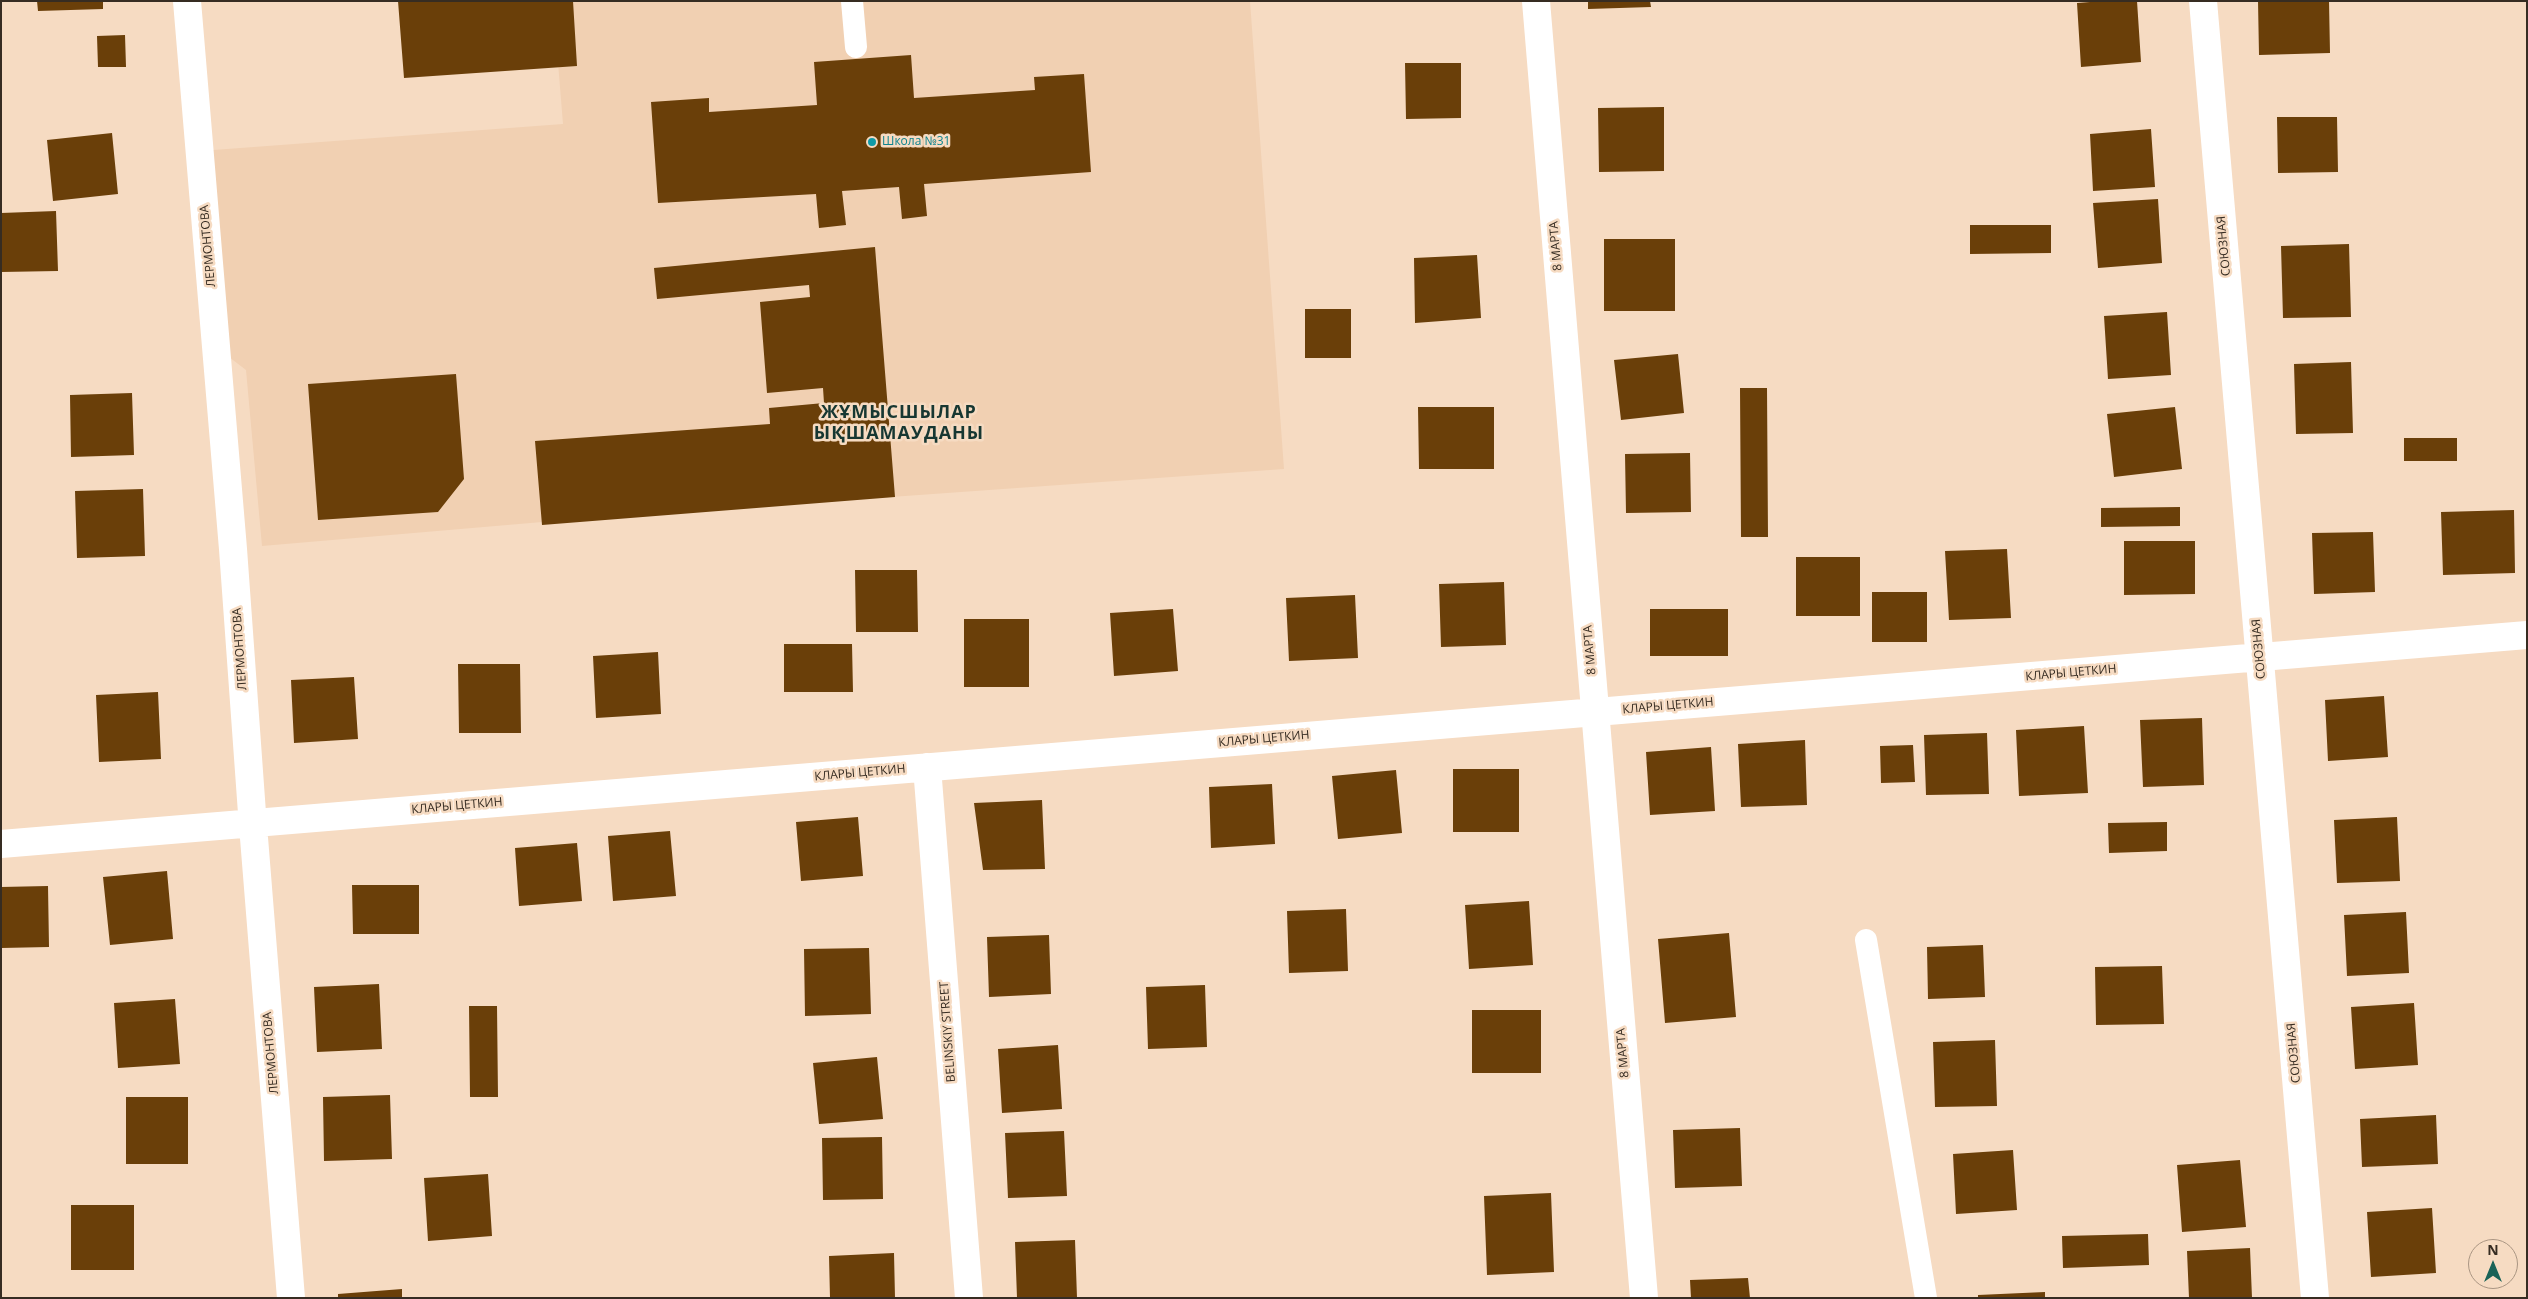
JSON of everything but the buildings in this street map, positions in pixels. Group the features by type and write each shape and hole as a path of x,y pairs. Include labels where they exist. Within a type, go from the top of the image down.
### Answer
{"street":[{"name":"ЛЕРМОНТОВА","path":"187,1 232,539 252,823 292,1298"},
{"name":"8 МАРТА","path":"1536,1 1644,1298"},
{"name":"СОЮЗНАЯ","path":"2203,1 2315,1298"},
{"name":"КЛАРЫ ЦЕТКИН","path":"1,844 2527,635"},
{"name":"BELINSKIY STREET","path":"927,767 969,1298"}],"lane":[{"path":"852,1 856,47"},
{"path":"1866,940 1926,1298"}],"shaded area":[{"path":"553,1 1250,1 1284,469 554,521 262,546 246,370 216,347 200,151 563,124"}],"place":[{"name":"Школа №31","path":"872,142"}],"district":[{"name":"ЖҰМЫСШЫЛАР ЫҚШАМАУДАНЫ","path":"899,423"}]}
